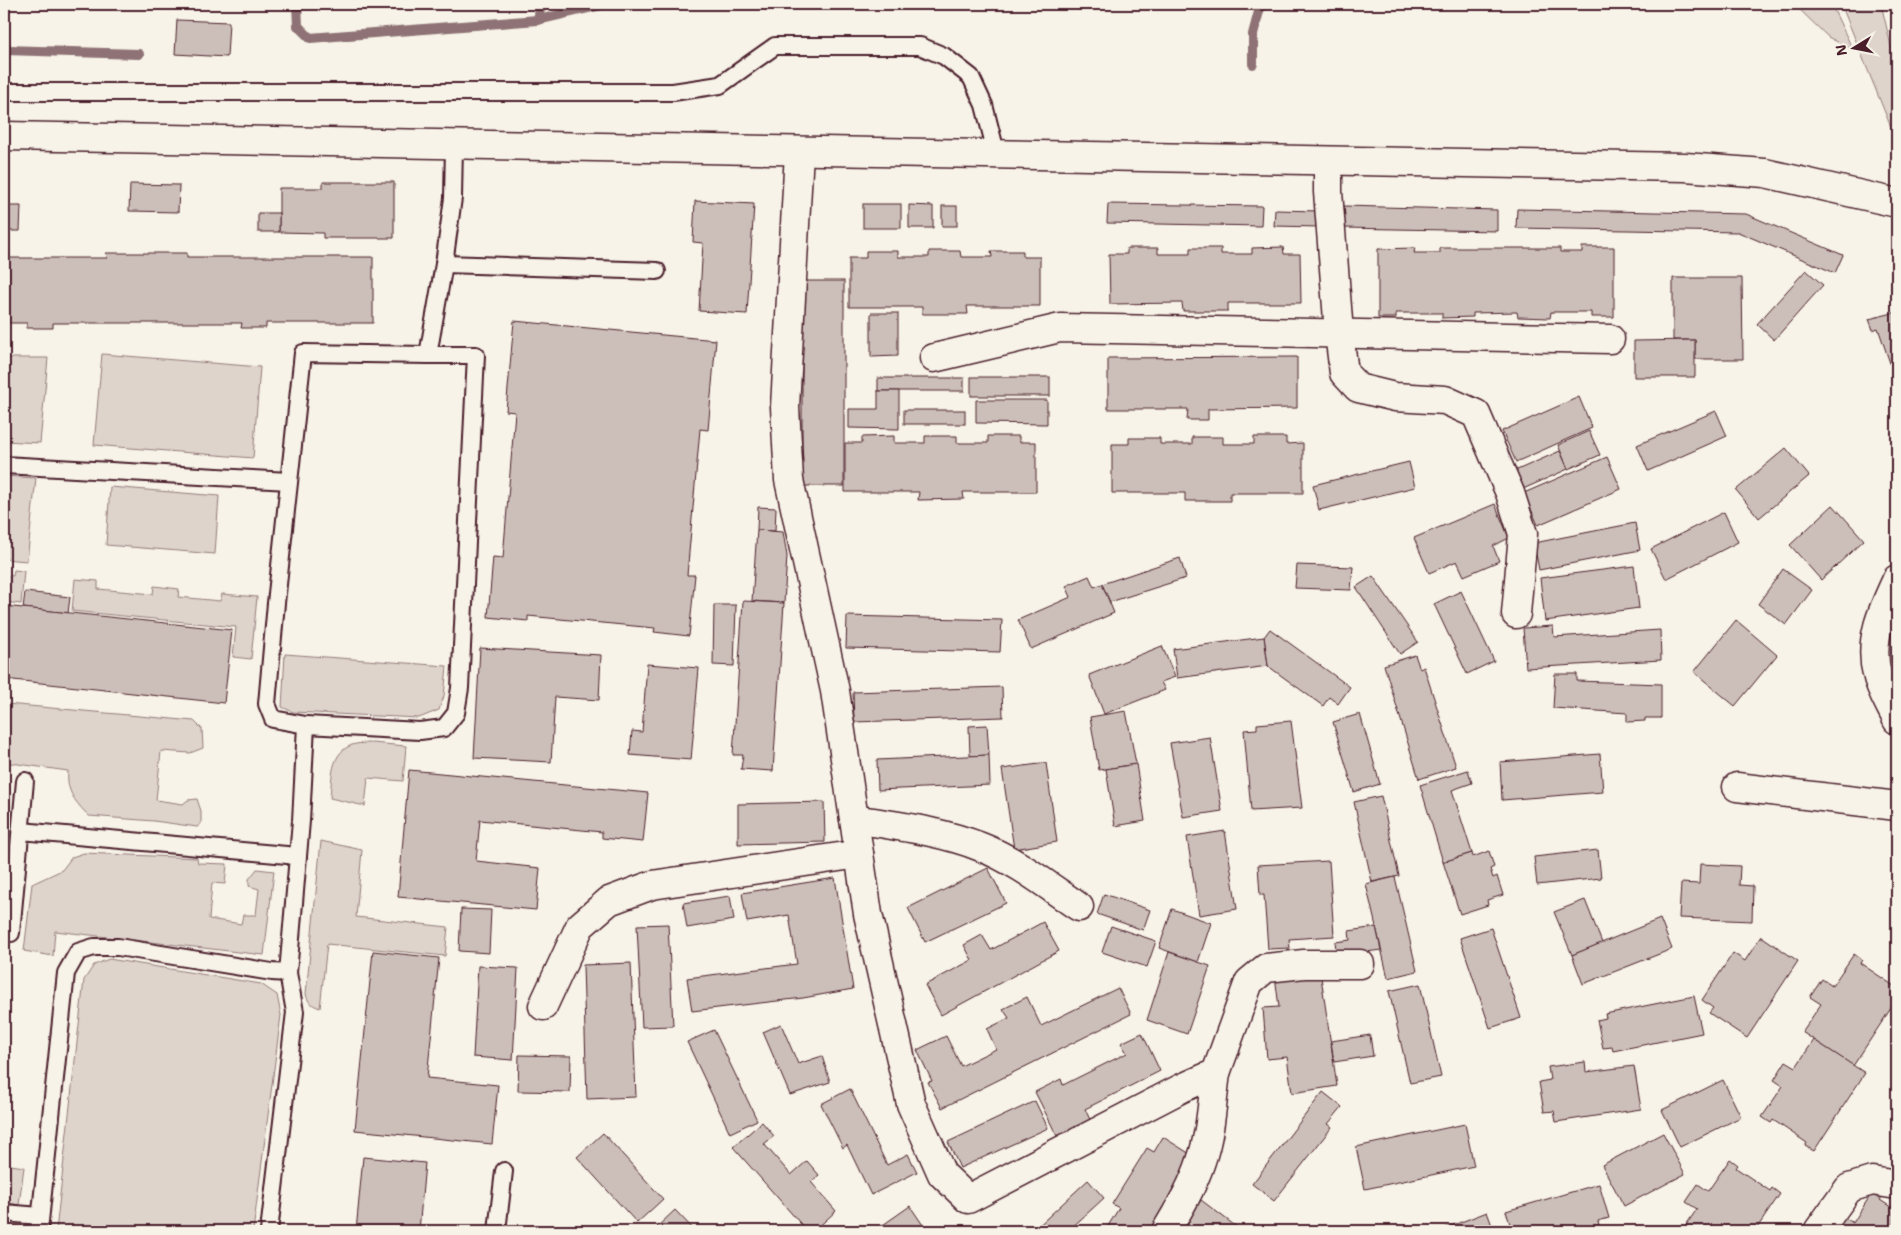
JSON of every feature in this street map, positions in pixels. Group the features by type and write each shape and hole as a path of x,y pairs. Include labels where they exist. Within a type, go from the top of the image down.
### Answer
{"street":[{"path":"4,136 997,156 1685,167 1765,173 1896,207"},
{"path":"799,152 785,407 789,480 835,691 868,914 911,1104 942,1174 968,1200 1182,1088 1216,1073"},
{"path":"1328,161 1328,192 1344,373 1358,388 1395,397 1445,400 1476,414 1510,492 1522,534 1516,614"},
{"path":"934,358 1060,328 1610,339"},
{"path":"1897,579 1880,617 1873,650 1877,676 1897,720"},
{"path":"1737,787 1897,806"},
{"path":"854,819 925,831 982,847 1024,869 1079,907"},
{"path":"543,1006 580,926 608,901 652,885 859,854"},
{"path":"1166,1231 1188,1192 1201,1160 1207,1136 1216,1073 1249,982 1266,968 1304,964 1360,964"},
{"path":"1818,1231 1849,1188 1872,1181 1897,1185"}],"lane":[{"path":"4,92 673,92 720,85 775,46 920,46 944,56 971,77 984,105 997,156"},
{"path":"428,355 453,198 454,145"},
{"path":"444,264 656,271"},
{"path":"303,353 476,354 460,688 456,713 444,728 420,731 306,725 273,719 268,704 289,481 303,353"},
{"path":"4,465 289,481"},
{"path":"269,1231 295,1012 288,974 302,821 306,725"},
{"path":"11,933 25,781"},
{"path":"21,831 298,856"},
{"path":"4,1213 39,1224 66,973 78,952 94,947 118,947 288,974"},
{"path":"497,1231 504,1171"}],"shaded area":[{"path":"1794,4 1831,4 1853,50 1828,37"},
{"path":"1841,4 1881,4 1897,71 1897,142"},
{"path":"102,354 260,367 253,458 94,445"},
{"path":"4,358 48,358 40,443 4,441"},
{"path":"4,476 36,478 27,561 4,559"},
{"path":"110,487 219,496 215,554 106,545"},
{"path":"14,570 24,571 21,604 4,602 4,575 13,576"},
{"path":"75,579 98,581 98,589 153,594 154,586 179,589 178,597 220,601 222,594 257,597 251,659 233,657 236,627 72,611"},
{"path":"285,654 447,666 444,696 439,710 419,718 293,712 282,707"},
{"path":"7,704 194,721 202,729 203,748 190,753 161,751 156,800 183,804 188,800 197,799 201,811 201,824 197,827 154,821 89,816 72,796 68,784 68,771 4,762"},
{"path":"372,743 406,746 403,781 368,778 365,806 330,798 332,775 336,760 340,754 352,745"},
{"path":"321,841 362,850 356,917 448,927 445,956 327,944 320,1008 311,1003 306,994"},
{"path":"84,853 197,858 198,863 227,864 225,884 212,883 209,919 241,924 243,915 256,915 259,889 249,886 249,879 257,869 274,871 264,955 55,931 53,956 24,951 32,884 62,870 72,857"},
{"path":"109,959 261,984 277,995 281,1015 253,1231 56,1231 84,980 94,965"},
{"path":"4,1164 24,1167 19,1205 4,1202"}],"building":[{"path":"177,20 229,22 227,57 175,54"},
{"path":"323,182 394,182 394,238 323,238 323,233 279,232 279,188 323,188"},
{"path":"130,184 179,185 178,212 129,211"},
{"path":"695,201 754,204 747,314 699,311 703,243 693,242"},
{"path":"863,204 901,204 901,228 863,228"},
{"path":"1108,204 1262,206 1261,226 1107,223"},
{"path":"909,205 933,206 933,228 909,228"},
{"path":"4,206 21,206 20,231 4,231"},
{"path":"942,206 957,206 957,226 942,226"},
{"path":"1344,206 1497,210 1497,231 1343,228"},
{"path":"1517,209 1746,214 1843,255 1835,273 1738,232 1516,228"},
{"path":"1275,210 1320,211 1320,227 1274,226"},
{"path":"258,213 279,213 279,232 258,232"},
{"path":"1283,247 1284,254 1300,254 1301,303 1228,303 1228,311 1183,311 1182,303 1110,304 1109,254 1127,254 1127,248 1158,248 1158,254 1190,254 1190,248 1221,248 1221,254 1252,254 1252,248"},
{"path":"1582,247 1614,247 1614,317 1591,317 1591,312 1551,312 1550,318 1518,317 1517,312 1473,313 1473,317 1442,318 1442,313 1396,313 1396,318 1378,318 1378,249 1415,248 1414,253 1440,253 1440,248 1560,248 1560,252 1582,252"},
{"path":"866,251 898,251 898,257 929,257 929,251 960,251 961,257 992,257 991,251 1023,251 1023,257 1040,257 1040,306 967,306 968,314 922,314 922,307 849,307 849,258 866,258"},
{"path":"106,253 187,253 187,257 373,257 373,323 266,323 266,328 241,328 242,323 53,323 53,328 26,328 27,323 4,323 4,258 107,258"},
{"path":"1806,270 1823,285 1774,340 1757,324"},
{"path":"1673,278 1742,278 1743,359 1695,359 1695,340 1673,340"},
{"path":"802,281 844,281 844,486 802,486"},
{"path":"1897,312 1897,371 1893,372 1878,328 1873,330 1869,319"},
{"path":"871,313 898,313 898,356 871,357"},
{"path":"514,321 716,340 708,430 700,429 687,575 695,575 689,636 654,632 655,628 528,616 528,621 488,617 493,557 503,558 515,412 506,411"},
{"path":"1695,340 1695,377 1634,377 1634,341"},
{"path":"1297,357 1297,408 1208,409 1208,420 1187,420 1188,409 1108,409 1108,358"},
{"path":"971,377 1050,377 1050,396 971,396"},
{"path":"878,378 964,378 964,391 878,391"},
{"path":"878,391 899,391 899,429 849,428 849,409 878,409"},
{"path":"1579,397 1592,428 1516,462 1502,431"},
{"path":"976,400 1047,400 1047,424 976,423"},
{"path":"904,410 965,410 965,424 904,424"},
{"path":"1716,411 1727,436 1648,471 1637,445"},
{"path":"1589,431 1600,455 1568,469 1558,445"},
{"path":"894,436 894,443 925,443 925,436 957,436 957,443 988,443 988,436 1019,436 1019,442 1036,442 1036,492 963,492 964,499 918,500 919,492 845,492 845,443 862,443 862,437"},
{"path":"1192,437 1223,437 1223,444 1254,444 1254,437 1286,437 1286,444 1303,443 1303,493 1230,493 1230,501 1185,501 1185,493 1112,493 1112,444 1129,444 1129,438 1160,438 1160,444 1192,444"},
{"path":"1786,448 1809,476 1759,518 1736,490"},
{"path":"1560,451 1568,469 1523,489 1515,471"},
{"path":"1607,457 1621,489 1538,525 1524,493"},
{"path":"1409,462 1415,487 1319,510 1313,485"},
{"path":"1495,504 1509,538 1493,546 1499,561 1464,576 1457,561 1429,573 1414,538"},
{"path":"1833,505 1864,540 1821,580 1790,545"},
{"path":"758,507 776,508 775,531 757,530"},
{"path":"1724,512 1738,542 1666,579 1651,549"},
{"path":"1635,523 1640,550 1539,570 1534,543"},
{"path":"757,530 783,532 787,556 784,603 752,601"},
{"path":"1180,558 1186,578 1110,602 1102,584"},
{"path":"1297,565 1353,567 1351,590 1295,588"},
{"path":"1634,566 1639,608 1545,621 1540,578"},
{"path":"1783,569 1812,590 1786,625 1758,604"},
{"path":"1089,576 1094,587 1102,584 1114,613 1031,649 1018,620 1071,597 1066,586"},
{"path":"1373,576 1418,642 1400,654 1356,587"},
{"path":"1461,591 1494,661 1467,674 1434,604"},
{"path":"25,592 70,597 68,613 23,608"},
{"path":"743,601 784,603 773,771 741,769 743,755 733,755"},
{"path":"714,605 736,605 734,666 713,665"},
{"path":"4,606 232,630 224,703 4,679"},
{"path":"847,616 1002,620 1000,652 846,648"},
{"path":"1736,620 1777,655 1735,706 1694,672"},
{"path":"1553,626 1554,637 1660,630 1661,660 1526,668 1523,628"},
{"path":"1270,629 1350,687 1338,704 1329,697 1323,706 1268,666 1264,637"},
{"path":"1264,637 1268,666 1177,678 1173,649"},
{"path":"1162,646 1175,677 1161,682 1165,690 1104,714 1089,675"},
{"path":"480,648 601,655 599,700 555,697 551,762 474,758"},
{"path":"1415,655 1420,669 1424,667 1456,767 1419,779 1384,665"},
{"path":"647,664 699,668 691,760 630,755 632,731 642,732"},
{"path":"1555,674 1577,674 1577,681 1661,684 1661,718 1645,718 1645,721 1627,722 1627,713 1553,708"},
{"path":"1002,687 1003,717 854,722 853,692"},
{"path":"1126,711 1136,764 1099,770 1090,717"},
{"path":"1360,714 1380,784 1354,792 1333,722"},
{"path":"1291,721 1302,808 1251,811 1244,730 1257,729 1257,724"},
{"path":"987,725 989,755 970,756 969,726"},
{"path":"1210,737 1222,811 1183,817 1170,743"},
{"path":"1600,754 1603,792 1502,800 1500,762"},
{"path":"989,755 990,785 878,790 877,760"},
{"path":"1046,763 1057,842 1014,849 1002,769"},
{"path":"1136,764 1145,821 1115,826 1106,769"},
{"path":"409,770 648,793 643,842 602,838 602,832 480,820 476,861 540,868 536,910 398,897"},
{"path":"1468,770 1472,783 1452,790 1472,853 1443,862 1420,785"},
{"path":"1381,796 1399,876 1372,882 1354,802"},
{"path":"824,802 825,842 738,844 738,804"},
{"path":"1225,831 1237,909 1199,915 1187,837"},
{"path":"1598,850 1601,878 1537,885 1534,857"},
{"path":"1489,851 1494,867 1490,869 1493,878 1497,876 1503,895 1487,900 1488,905 1460,914 1443,862 1472,853 1473,857"},
{"path":"1329,861 1334,936 1289,939 1290,948 1268,949 1264,895 1260,895 1258,865"},
{"path":"1700,864 1740,866 1739,885 1753,886 1752,921 1679,918 1681,883 1699,884"},
{"path":"988,868 1006,903 925,942 908,908"},
{"path":"1395,877 1417,971 1388,978 1366,884"},
{"path":"835,878 853,989 803,998 692,1011 687,978 797,964 789,915 747,922 742,893"},
{"path":"1104,894 1150,910 1143,930 1097,914"},
{"path":"730,896 734,920 687,928 683,903"},
{"path":"1585,900 1602,943 1572,955 1554,912"},
{"path":"461,909 491,910 489,953 459,951"},
{"path":"1172,909 1211,923 1198,962 1159,948"},
{"path":"1660,919 1672,949 1583,984 1572,955"},
{"path":"1043,922 1059,951 941,1015 925,985 972,960 964,945 982,935 991,950"},
{"path":"668,924 673,1026 642,1027 637,925"},
{"path":"1111,926 1156,941 1147,967 1102,952"},
{"path":"1376,927 1381,950 1337,956 1335,942 1350,940 1349,931"},
{"path":"1491,928 1521,1018 1490,1028 1460,938"},
{"path":"1761,936 1798,961 1747,1038 1709,1013 1713,1008 1702,1000 1733,953 1745,961"},
{"path":"373,951 439,958 427,1078 498,1085 492,1144 355,1130"},
{"path":"1169,952 1210,966 1187,1034 1147,1020"},
{"path":"1854,954 1862,960 1860,963 1894,986 1897,984 1897,999 1853,1066 1802,1032 1821,1004 1810,997 1822,979 1832,986"},
{"path":"631,963 636,1097 587,1099 583,965"},
{"path":"478,966 518,968 513,1060 473,1057"},
{"path":"1320,970 1337,1086 1292,1093 1287,1057 1267,1059 1263,1008 1279,1007 1275,976"},
{"path":"1420,984 1441,1077 1410,1083 1389,991"},
{"path":"1118,988 1131,1014 942,1108 928,1082 932,1081 917,1050 946,1036 961,1066 996,1049 987,1029 1009,1018 1003,1009 1027,997 1041,1026"},
{"path":"1694,996 1702,1033 1613,1051 1612,1047 1603,1048 1597,1020 1606,1018 1605,1014"},
{"path":"781,1024 798,1064 822,1056 830,1082 790,1095 763,1032"},
{"path":"714,1030 757,1120 730,1133 687,1042"},
{"path":"1142,1033 1160,1071 1085,1109 1093,1126 1060,1142 1035,1092 1061,1079 1063,1085 1127,1053 1121,1043"},
{"path":"1370,1035 1373,1056 1334,1062 1331,1041"},
{"path":"1814,1040 1865,1073 1814,1151 1805,1146 1807,1143 1773,1120 1771,1123 1762,1117 1783,1086 1774,1080 1786,1061 1796,1067"},
{"path":"519,1055 571,1056 570,1092 518,1091"},
{"path":"1585,1062 1586,1072 1634,1066 1641,1109 1556,1122 1554,1111 1544,1112 1539,1082 1550,1080 1548,1067"},
{"path":"1723,1080 1741,1117 1680,1147 1662,1110"},
{"path":"850,1089 887,1165 908,1154 917,1172 871,1195 847,1145 843,1148 821,1104"},
{"path":"1323,1092 1342,1107 1328,1124 1332,1127 1274,1201 1252,1184"},
{"path":"1035,1101 1048,1128 960,1168 948,1142"},
{"path":"762,1122 774,1136 764,1144 791,1175 807,1161 819,1175 811,1182 836,1211 814,1231 807,1231 733,1147"},
{"path":"1465,1124 1474,1166 1365,1189 1356,1147"},
{"path":"603,1133 663,1199 637,1223 577,1157"},
{"path":"1663,1133 1685,1174 1624,1206 1602,1165"},
{"path":"1163,1137 1195,1157 1150,1231 1105,1231 1119,1208 1112,1204 1147,1148 1154,1152"},
{"path":"363,1157 425,1163 419,1231 356,1231"},
{"path":"1730,1159 1738,1165 1736,1168 1770,1191 1772,1188 1780,1194 1755,1231 1682,1231 1697,1209 1686,1202 1698,1184 1708,1191"},
{"path":"1088,1180 1104,1198 1068,1231 1033,1231"},
{"path":"1599,1184 1609,1218 1598,1221 1599,1225 1578,1231 1512,1231 1506,1211"},
{"path":"1873,1191 1882,1197 1880,1200 1897,1211 1897,1231 1832,1231 1842,1216 1853,1223"},
{"path":"1201,1200 1242,1231 1190,1231 1182,1226"},
{"path":"910,1206 927,1231 883,1231 880,1227"},
{"path":"675,1210 695,1231 661,1231 657,1227"},
{"path":"1487,1212 1494,1231 1438,1231"}],"waterway":[{"path":"297,4 298,26 310,38 538,20 606,4"},
{"path":"538,20 541,4"},
{"path":"1253,64 1253,34 1261,4"},
{"path":"4,50 139,54"}]}
